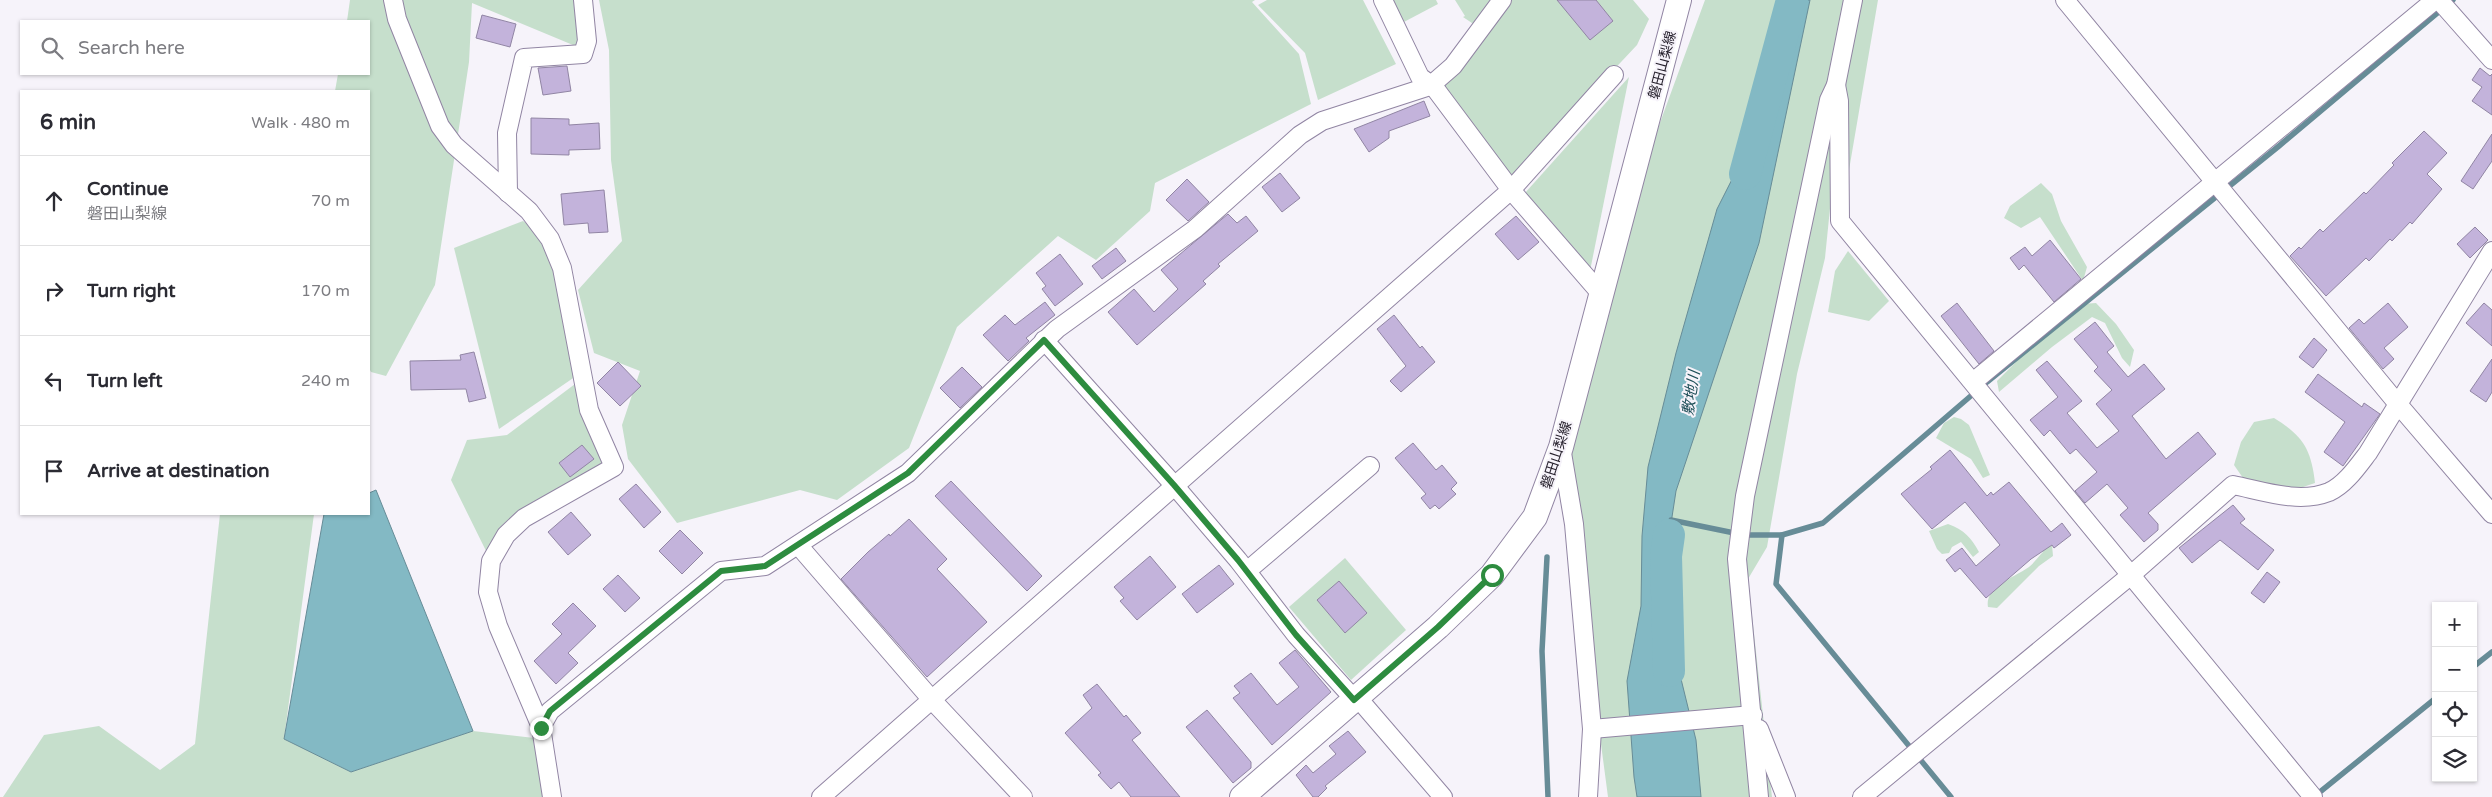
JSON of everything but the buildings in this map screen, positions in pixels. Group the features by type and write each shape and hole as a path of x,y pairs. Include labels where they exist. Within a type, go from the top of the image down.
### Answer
{"main road":[{"name":"磐田山梨線","path":"1242,797 1438,627 1492,575 1535,517 1561,446 1679,0"}],"street":[{"path":"393,0 397,18 440,126 454,146 528,210 550,239 562,268 589,410 614,467 524,518 506,535 491,561 488,592 498,626 541,728 552,797"},
{"path":"508,193 507,133 524,58 583,54 587,41 583,0"},
{"path":"1383,0 1420,77 1430,86 1434,87 1512,190 1602,295"},
{"path":"541,728 550,711 721,571 765,566 908,473 1044,340 1195,229 1300,135 1322,121 1430,86 1453,66 1502,0"},
{"path":"1759,797 1746,715 1737,559 1745,496 1829,100 1836,85 1853,0"},
{"path":"2065,0 2397,403 2492,514"},
{"path":"1973,382 2437,0 2492,60"},
{"path":"821,797 1512,190 1614,75"},
{"path":"1836,85 1839,101 1840,220 2314,797"},
{"path":"1862,797 2131,575 2232,485 2298,498 2330,492 2350,475 2368,453 2492,251"},
{"path":"1044,340 1174,485 1247,571 1296,635 1443,797"},
{"path":"1561,446 1574,524 1598,729 1590,751 1588,797"},
{"path":"1247,571 1370,466"},
{"path":"798,545 932,700 1023,797"},
{"path":"1598,729 1746,715"},
{"path":"1746,715 1786,797"},
{"path":"1590,751 1600,797"}],"green space":[{"path":"350,0 582,0 585,50 472,3 469,62 435,285 386,376 371,372 370,370 370,90 335,90 338,75 370,75 370,20 347,20"},
{"path":"599,0 1255,0 1252,2 1299,54 1311,104 1155,183 1150,211 1096,260 1058,236 957,327 909,448 837,500 800,490 677,523 628,459 622,425 640,371 594,353 578,290 622,241 611,160 609,50"},
{"path":"1267,0 1363,0 1396,64 1318,100 1305,53 1258,5"},
{"path":"1390,0 1436,0 1438,4 1402,23"},
{"path":"1455,0 1633,0 1649,19 1637,45 1513,177 1434,87 1481,29 1463,17 1465,16"},
{"path":"1705,0 1853,0 1845,81 1861,0 1878,0 1849,170 1840,188 1839,119 1825,258 1797,374 1767,547 1748,579 1772,797 1608,797 1564,464 1614,248"},
{"path":"1629,77 1590,271 1525,193"},
{"path":"2041,183 2052,194 2061,221 2087,267 2083,281 2040,217 2021,228 2004,218 2010,206"},
{"path":"523,221 550,239 582,372 499,429 454,248"},
{"path":"1848,251 1889,301 1869,321 1828,312 1835,271"},
{"path":"2096,303 2116,324 2134,350 2130,367 2122,358 2105,323 2092,317 2052,347 1999,392 1997,381 2036,342 2082,304"},
{"path":"583,378 608,470 519,514 491,561 451,480 467,440 507,435"},
{"path":"1954,417 1961,419 1969,425 1990,475 1983,478 1971,459 1936,438 1944,423"},
{"path":"2274,418 2292,431 2304,444 2311,461 2315,483 2303,487 2280,490 2243,478 2234,465 2241,442 2254,422"},
{"path":"220,515 314,515 284,739 351,772 473,731 543,739 552,797 3,797 44,735 99,726 160,770 195,744"},
{"path":"1948,524 1966,535 1979,552 1973,557 1961,542 1952,547 1949,553 1942,554 1937,549 1929,531"},
{"path":"2042,528 2052,545 2053,556 2039,566 1997,608 1988,607 1988,600 1996,588 2029,567 2043,552 2032,533"},
{"path":"1345,558 1406,630 1351,680 1289,607"}],"water":[{"path":"1792,0 1810,0 1759,243 1676,491 1666,556 1668,626 1696,740 1701,797 1637,797 1627,681 1641,606 1642,536 1648,467 1676,353 1717,209 1756,132"},
{"path":"376,490 473,731 351,772 284,739 324,515 370,515 370,493"}],"waterway":[{"name":"敷地川","path":"1745,174 1792,0"},
{"path":"1671,520 1744,535 1782,535 1823,523 1987,382 2279,146 2453,0"},
{"name":"敷地川","path":"1669,535 1666,556 1669,671"},
{"path":"1782,535 1776,584 1951,797"},
{"path":"1547,557 1542,651 1548,797"},
{"path":"2477,664 2492,652"},
{"path":"2315,796 2432,701"}],"route":[{"path":"541,728 550,711 721,571 765,566 908,473 1044,340 1174,485 1238,560 1296,635 1354,700 1438,627 1492,575"}]}
